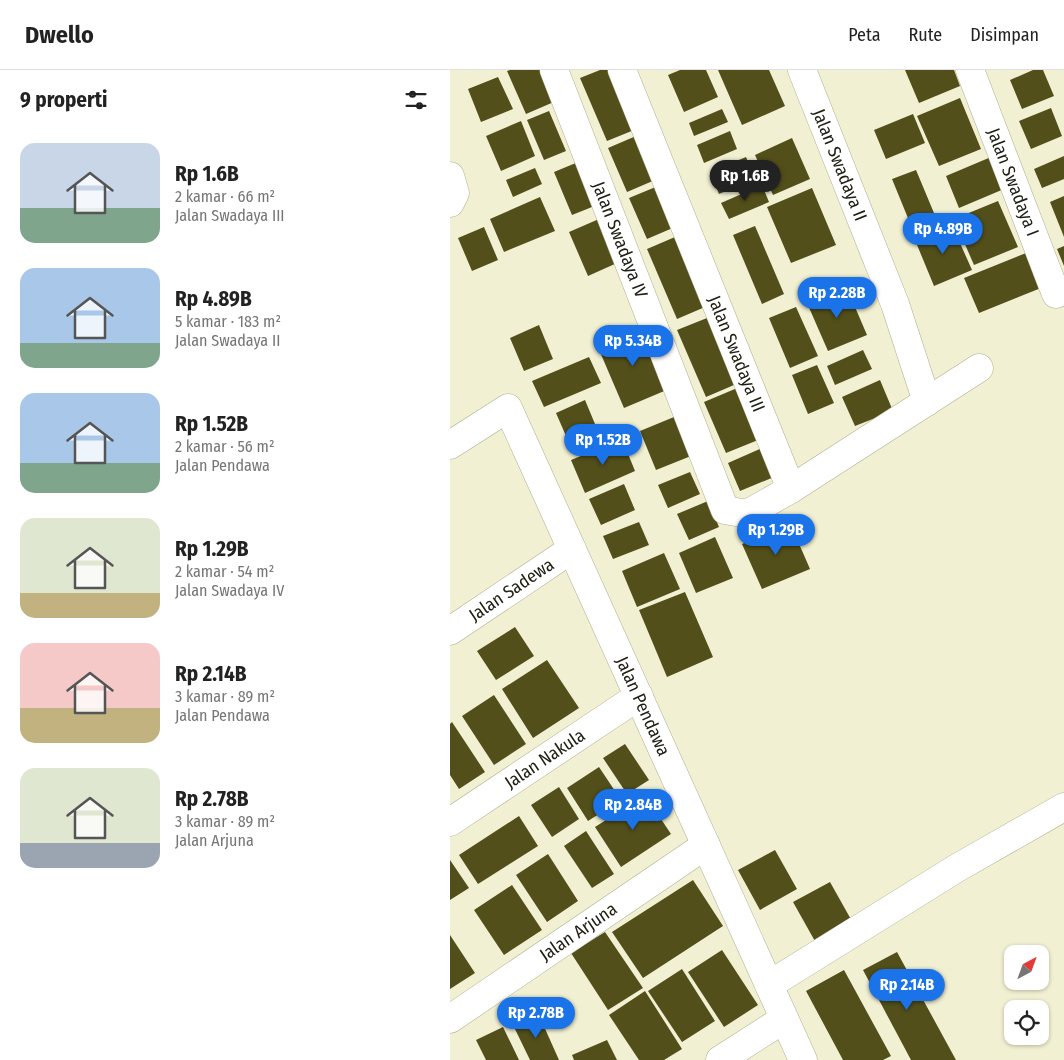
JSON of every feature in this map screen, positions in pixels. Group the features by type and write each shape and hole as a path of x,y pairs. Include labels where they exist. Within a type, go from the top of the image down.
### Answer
{"street":[{"name":"Jalan Swadaya IV","path":"554,70 725,510 747,514 791,489"},
{"name":"Jalan Swadaya III","path":"622,70 791,489"},
{"name":"Jalan Swadaya II","path":"802,70 895,304 927,402"},
{"name":"Jalan Swadaya I","path":"970,70 1056,294"},
{"path":"450,176 455,193 450,203"},
{"path":"791,489 979,368"},
{"name":"Jalan Pendawa","path":"450,445 508,408 803,1060"},
{"name":"Jalan Sadewa","path":"450,631 572,549"},
{"name":"Jalan Nakula","path":"450,822 639,696"},
{"path":"769,985 958,868 1064,807"},
{"name":"Jalan Arjuna","path":"450,1019 706,845"},
{"path":"720,1060 784,1019"}],"building":[{"path":"552,70 563,98 526,114 507,71"},
{"path":"600,70 614,70 639,128 607,141 580,78"},
{"path":"680,70 706,70 718,97 684,112 668,75"},
{"path":"718,70 769,70 785,106 742,125"},
{"path":"905,70 954,70 960,86 919,103"},
{"path":"1033,70 1043,70 1054,96 1022,109 1010,80"},
{"path":"498,77 513,109 481,122 468,89"},
{"path":"960,98 981,149 939,166 917,116"},
{"path":"1051,108 1062,136 1031,149 1019,121"},
{"path":"722,109 728,122 694,136 689,123"},
{"path":"549,111 566,151 544,160 527,120"},
{"path":"913,114 925,143 886,159 874,130"},
{"path":"521,121 535,156 501,171 486,136"},
{"path":"730,131 737,149 704,163 697,145"},
{"path":"636,136 655,180 627,192 608,148"},
{"path":"792,138 810,179 773,195 755,155"},
{"path":"1064,156 1064,179 1042,188 1034,169"},
{"path":"746,157 755,179 719,194 710,172"},
{"path":"991,157 1004,189 959,208 946,176"},
{"path":"583,160 602,203 572,215 554,172"},
{"path":"535,168 542,184 513,197 506,180"},
{"path":"916,170 934,213 910,223 892,179"},
{"path":"762,185 769,202 729,219 721,203"},
{"path":"658,186 675,227 647,239 629,198"},
{"path":"812,188 836,245 791,263 767,207"},
{"path":"1064,196 1064,237 1050,202"},
{"path":"540,197 555,231 504,252 490,219"},
{"path":"998,201 1018,247 974,265 954,219"},
{"path":"599,219 617,263 588,276 569,232"},
{"path":"952,225 972,270 934,286 915,240"},
{"path":"755,226 784,294 762,304 733,235"},
{"path":"484,227 498,260 472,271 458,238"},
{"path":"675,237 705,307 677,319 647,249"},
{"path":"1064,246 1064,266 1057,249"},
{"path":"1026,253 1041,288 979,313 964,278"},
{"path":"846,286 867,335 828,351 807,303"},
{"path":"796,307 818,356 790,368 769,318"},
{"path":"712,316 741,382 706,397 677,330"},
{"path":"539,325 553,359 524,371 510,338"},
{"path":"643,326 669,389 624,408 597,345"},
{"path":"863,350 872,369 835,385 827,366"},
{"path":"589,357 601,383 544,407 532,381"},
{"path":"817,365 834,403 808,414 792,375"},
{"path":"880,380 893,411 855,426 842,397"},
{"path":"742,386 763,438 726,453 704,402"},
{"path":"585,400 595,424 566,436 556,413"},
{"path":"674,417 691,456 656,470 640,431"},
{"path":"622,439 635,471 585,493 571,460"},
{"path":"762,448 774,477 740,491 728,463"},
{"path":"690,472 700,494 668,508 658,485"},
{"path":"624,484 635,510 601,525 589,499"},
{"path":"708,501 719,527 689,540 677,514"},
{"path":"639,522 649,545 613,559 603,536"},
{"path":"790,523 810,569 762,589 742,544"},
{"path":"715,537 733,578 696,593 679,553"},
{"path":"664,553 680,589 637,607 622,571"},
{"path":"685,592 713,657 667,677 639,610"},
{"path":"515,627 534,656 496,680 477,651"},
{"path":"547,660 579,708 533,738 502,689"},
{"path":"494,695 526,744 494,765 462,716"},
{"path":"452,722 485,772 459,789 450,775 450,724"},
{"path":"625,744 649,780 627,794 603,758"},
{"path":"599,767 621,800 588,821 567,788"},
{"path":"559,787 579,819 552,837 531,805"},
{"path":"645,795 671,834 621,867 595,827"},
{"path":"519,816 538,846 478,884 459,855"},
{"path":"586,831 614,874 592,888 564,846"},
{"path":"775,850 797,889 760,910 738,870"},
{"path":"548,854 578,901 547,922 516,875"},
{"path":"450,860 469,888 450,900"},
{"path":"693,880 723,926 643,978 612,932"},
{"path":"830,882 853,923 816,943 793,902"},
{"path":"512,885 542,930 504,955 474,910"},
{"path":"605,932 643,988 608,1010 571,953"},
{"path":"450,935 475,973 450,989"},
{"path":"722,950 758,1005 724,1027 688,972"},
{"path":"897,952 956,1060 911,1060 863,970"},
{"path":"682,969 715,1021 682,1042 648,991"},
{"path":"844,970 891,1056 883,1060 843,1060 806,991"},
{"path":"645,991 682,1049 664,1060 639,1060 609,1015"},
{"path":"538,1013 559,1060 530,1060 513,1025"},
{"path":"503,1027 519,1060 486,1060 476,1040"},
{"path":"607,1040 617,1060 574,1060 572,1055"}]}
